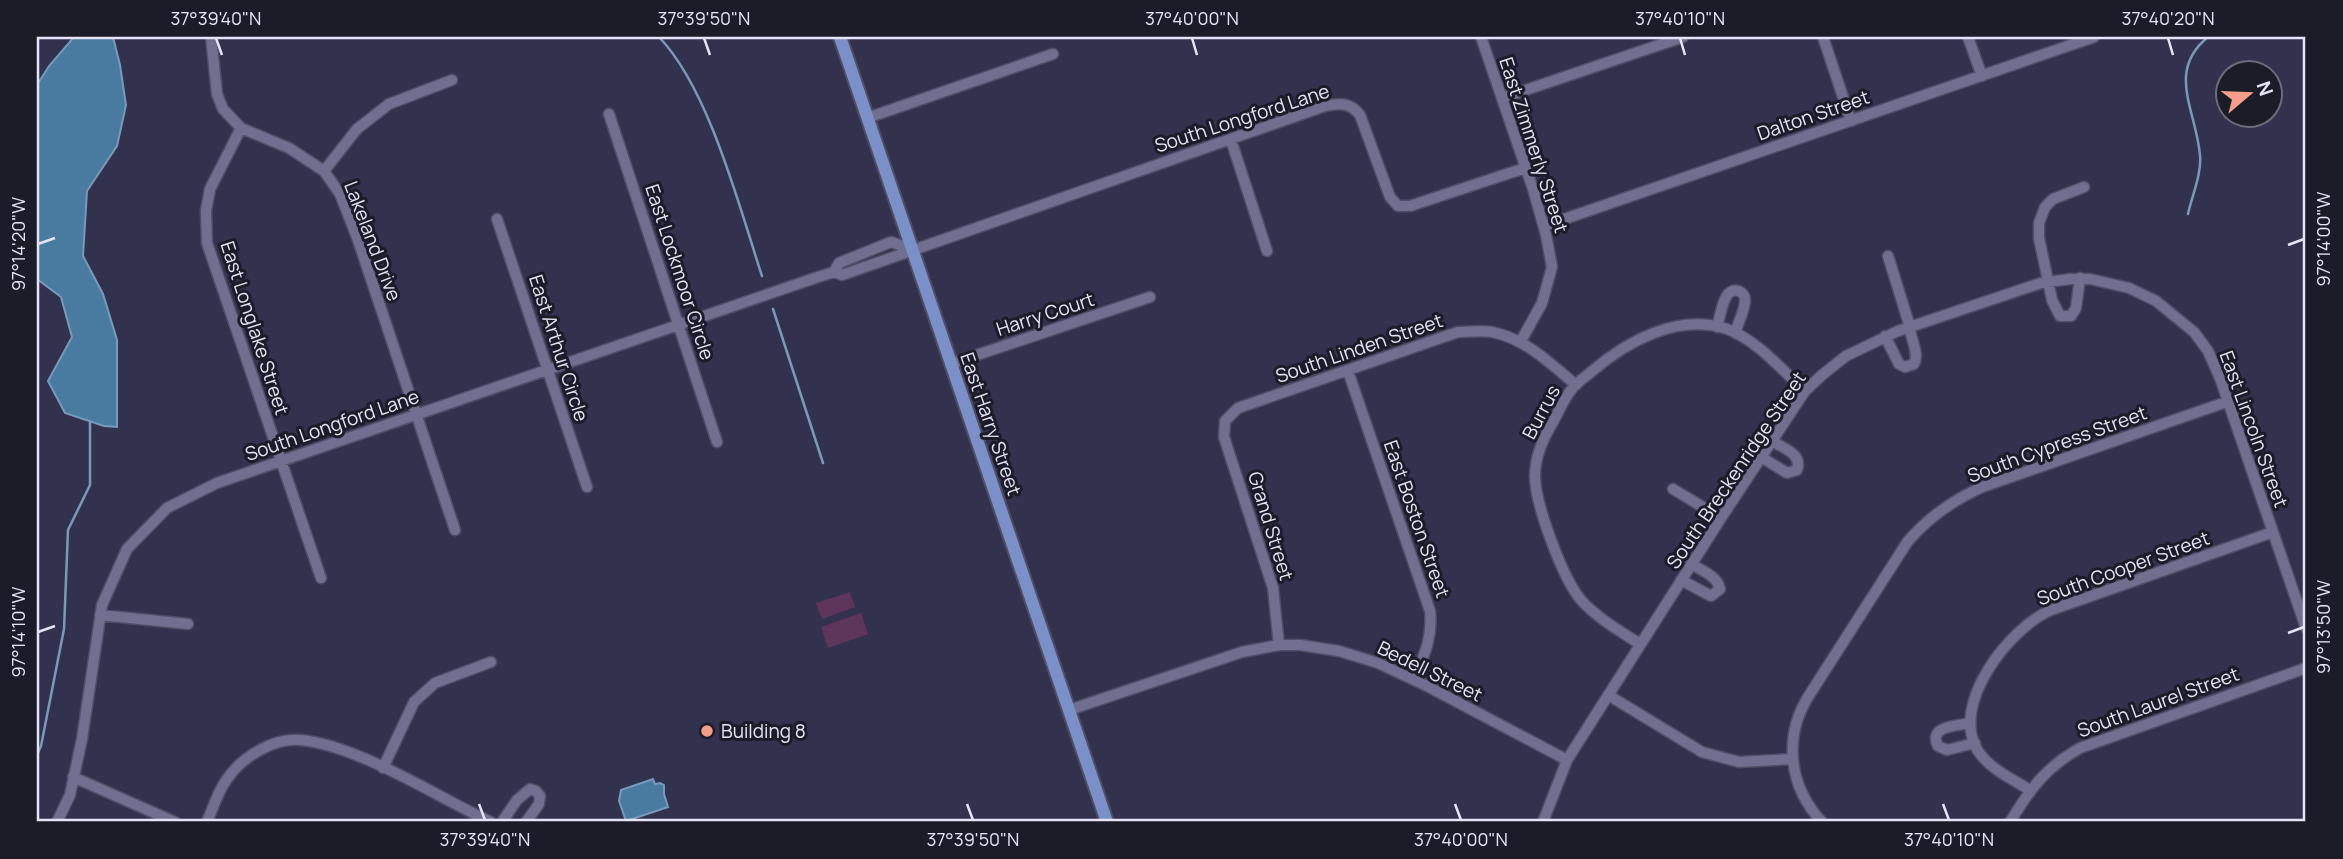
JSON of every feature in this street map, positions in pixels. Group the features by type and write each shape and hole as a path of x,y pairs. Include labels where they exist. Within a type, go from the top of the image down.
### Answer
{"main road":[{"name":"East Harry Street","path":"840,37 1107,822"}],"street":[{"path":"211,37 217,94 223,109 241,128"},
{"name":"East Zimmerly Street","path":"1480,37 1544,226 1552,267 1542,303 1521,341"},
{"path":"1502,98 1683,37"},
{"path":"1823,37 1852,121"},
{"path":"1968,37 1982,76"},
{"name":"Dalton Street","path":"1544,226 2094,37"},
{"path":"867,118 1053,54"},
{"path":"324,171 357,129 389,104 452,80"},
{"name":"South Longford Lane","path":"57,822 69,795 82,739 102,605 127,550 167,508 217,483 834,272 842,275 1325,106 1345,104 1360,115 1390,197 1398,206 1410,206 1525,168"},
{"name":"East Lockmoor Circle","path":"609,114 718,442"},
{"name":"Lakeland Drive","path":"241,128 289,148 324,171 340,194 358,240 455,530"},
{"name":"East Longlake Street","path":"241,128 210,190 206,211 207,243 321,578"},
{"path":"1231,139 1267,251"},
{"path":"2080,278 2075,311 2067,317 2060,316 2056,310 2038,232 2045,208 2053,199 2084,187"},
{"name":"East Arthur Circle","path":"497,219 587,487"},
{"path":"1885,335 1899,364 1912,366 1917,356 1888,256"},
{"name":"South Breckenridge Street","path":"1543,822 1567,760 1761,457 1805,391 1822,375 1846,356 1885,335 2049,282 2080,278 2115,283 2156,301"},
{"path":"1717,327 1727,296 1737,290 1745,299 1735,333"},
{"name":"Harry Court","path":"950,364 1150,297"},
{"name":"East Lincoln Street","path":"2156,301 2185,323 2201,341 2216,368 2306,628"},
{"name":"Burrus","path":"1640,644 1601,618 1580,599 1566,577 1541,509 1535,477 1540,444 1576,385 1609,356 1640,338 1679,326 1698,324 1735,333 1752,343 1805,391"},
{"name":"South Linden Street","path":"1227,419 1238,408 1458,332 1490,331 1521,341 1576,385"},
{"name":"East Boston Street","path":"1348,370 1430,611 1428,645 1414,679"},
{"name":"South Cypress Street","path":"1792,760 1794,732 1803,705 1908,541 1937,512 1982,487 2229,401"},
{"name":"Grand Street","path":"1227,419 1224,437 1273,588 1279,645"},
{"path":"1761,457 1787,472 1797,470 1800,463 1797,457 1772,441"},
{"path":"1673,489 1721,518"},
{"name":"South Cooper Street","path":"2030,790 1990,765 1975,743 1970,723 1974,698 2011,639 2033,619 2050,610 2273,532"},
{"path":"1681,580 1711,596 1720,589 1719,583 1712,576 1691,564"},
{"path":"100,615 188,624"},
{"name":"Bedell Street","path":"1069,710 1242,652 1279,645 1319,648 1359,656 1414,679 1567,760"},
{"path":"383,768 415,702 435,683 491,662"},
{"name":"South Laurel Street","path":"2010,822 2030,790 2059,761 2090,744 2306,668"},
{"path":"1608,695 1702,752 1739,762 1792,760 1801,791 1822,822"},
{"path":"1970,723 1941,729 1935,740 1940,749 1947,750 1975,743"},
{"path":"207,822 227,779 249,756 273,744 297,740 328,745 383,768 491,822"},
{"path":"73,778 175,822"},
{"path":"502,822 517,800 530,789 540,796 539,804 526,822"}],"shaded area":[{"path":"850,592 855,607 822,619 816,603"},
{"path":"861,613 868,634 828,648 821,627"}],"water":[{"path":"74,37 113,37 126,105 117,146 87,191 83,256 103,294 117,340 117,427 104,426 65,413 48,381 72,337 61,297 37,279 37,85"},
{"path":"653,779 655,784 664,785 668,807 626,821 619,801 621,790"}],"waterway":[{"path":"659,37 677,59 707,117 721,150 762,276"},
{"path":"2188,214 2198,177 2200,155 2186,77 2188,63 2195,50 2208,37"},
{"path":"773,309 823,463"},
{"path":"37,755 64,629 68,530 90,485 90,421"}],"place":[{"name":"Building 8","path":"707,731"}]}
